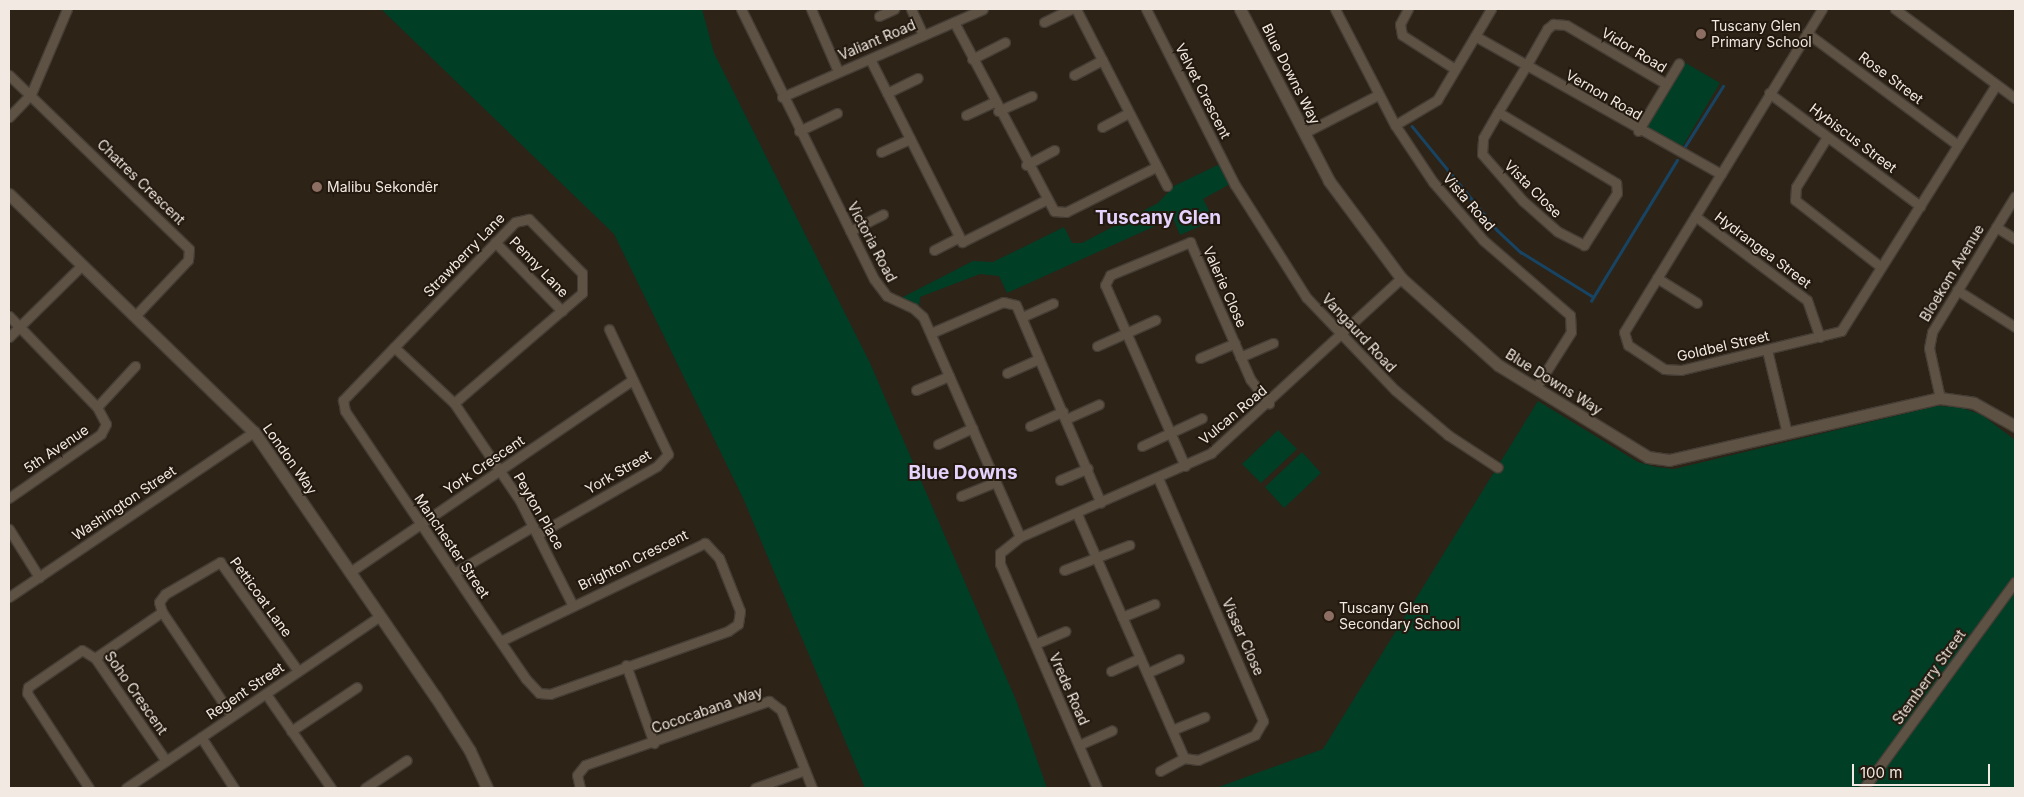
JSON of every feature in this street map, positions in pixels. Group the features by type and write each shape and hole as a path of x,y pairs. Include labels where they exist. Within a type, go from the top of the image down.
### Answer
{"street":[{"path":"9,117 31,94 67,9"},
{"name":"Victoria Road","path":"740,9 799,131 881,289 913,308 931,333 1020,538"},
{"path":"811,9 838,72"},
{"path":"879,16 894,9"},
{"path":"911,9 923,35"},
{"name":"Valiant Road","path":"782,97 983,9"},
{"path":"1044,22 1071,9"},
{"path":"1076,9 1167,186"},
{"name":"Velvet Crescent","path":"1146,9 1235,185"},
{"name":"Blue Downs Way","path":"1240,9 1334,189 1401,278 1455,332 1535,389 1622,443 1659,459 1787,433 1940,398 1974,403 2015,426"},
{"name":"Vista Road","path":"1335,9 1395,125 1468,224 1570,315 1570,332 1535,389"},
{"path":"1408,9 1400,24 1402,35 1455,69"},
{"path":"1395,125 1435,102 1491,9"},
{"name":"Goldbel Street","path":"1822,9 1624,332 1630,348 1664,368 1677,371 1820,337 1844,328 1996,85"},
{"path":"1895,9 2015,98"},
{"path":"954,22 1044,201 1054,211 1066,212 1156,167"},
{"name":"Vidor Road","path":"1526,66 1547,29 1560,23 1666,84"},
{"name":"Rose Street","path":"1807,33 1958,145"},
{"name":"Vernon Road","path":"1475,36 1638,131 1721,174"},
{"path":"972,59 1005,42"},
{"path":"870,59 962,242 1044,201"},
{"path":"1074,75 1102,60"},
{"name":"Vidor Road","path":"1638,131 1679,63"},
{"name":"Vista Close","path":"1498,112 1616,183 1617,193 1586,244 1578,244 1544,220 1482,154 1481,142 1498,112 1526,66"},
{"name":"Chatres Crescent","path":"9,75 31,94 189,249 188,260 135,316"},
{"path":"887,93 918,78"},
{"name":"Hybiscus Street","path":"1769,93 1920,206"},
{"path":"1304,134 1378,95"},
{"path":"998,111 1032,96"},
{"path":"966,115 994,102"},
{"path":"1102,127 1128,112"},
{"path":"799,131 837,113"},
{"path":"1827,136 1796,187 1795,200 1881,267"},
{"path":"881,152 910,139"},
{"path":"1026,165 1054,150"},
{"name":"Vangaurd Road","path":"1235,185 1279,260 1340,336 1425,416 1497,467"},
{"name":"London Way","path":"9,194 254,432 470,751 487,788"},
{"name":"Bloekom Avenue","path":"1940,398 1929,342 1957,290 2015,196"},
{"path":"850,231 882,214"},
{"name":"Hydrangea Street","path":"1695,216 1807,300 1820,337"},
{"name":"Strawberry Lane","path":"344,400 515,222 529,219 573,262 585,285 562,311 454,403"},
{"path":"1996,227 2015,239"},
{"path":"934,250 959,237"},
{"name":"Penny Lane","path":"495,242 562,311"},
{"name":"Valerie Close","path":"1185,466 1168,433 1105,285 1107,277 1190,242 1253,384 1269,403"},
{"path":"9,337 19,331 82,265"},
{"name":"Vulcan Road","path":"1000,553 1020,538 1185,466 1223,445 1401,278"},
{"path":"1657,278 1697,303"},
{"path":"1957,290 2015,327"},
{"path":"931,333 1011,300 1022,317 1088,468 1101,503"},
{"path":"1022,317 1053,303"},
{"path":"9,316 19,331 97,406 135,366"},
{"path":"1097,346 1155,320"},
{"name":"York Street","path":"538,534 665,460 665,442 632,380 609,329"},
{"path":"1240,357 1273,342"},
{"name":"Valerie Close","path":"1200,358 1235,343"},
{"name":"Peyton Place","path":"394,347 454,403 500,471 538,534 572,604"},
{"path":"1767,350 1787,433"},
{"path":"1007,373 1039,359"},
{"path":"916,390 949,376"},
{"name":"York Crescent","path":"350,572 632,380"},
{"name":"Manchester Street","path":"344,400 345,411 534,690 550,694"},
{"path":"1030,426 1098,404"},
{"name":"5th Avenue","path":"9,498 102,434 105,420 97,406"},
{"path":"1142,446 1202,418"},
{"path":"938,444 972,428"},
{"name":"Washington Street","path":"9,597 254,432"},
{"path":"1060,480 1088,468"},
{"name":"Visser Close","path":"1158,478 1263,721 1255,735 1198,760 1184,758 1160,771"},
{"path":"961,496 995,482"},
{"path":"1077,514 1184,758"},
{"path":"454,573 533,526"},
{"path":"9,529 39,576"},
{"name":"Brighton Crescent","path":"500,641 696,544 712,547 740,611 738,624 550,694"},
{"path":"1064,570 1128,545"},
{"name":"Vrede Road","path":"1000,553 1000,564 1098,788"},
{"name":"Petticoat Lane","path":"162,612 159,602 164,594 220,562 298,671"},
{"name":"Stemberry Street","path":"1864,788 2015,582"},
{"path":"1122,617 1155,604"},
{"path":"95,658 162,612 232,716"},
{"name":"Regent Street","path":"131,787 166,761 380,616"},
{"name":"Vrede Road","path":"1035,644 1065,630"},
{"name":"Soho Crescent","path":"88,788 27,693 28,687 82,650 95,658 166,761"},
{"path":"1111,671 1140,658"},
{"path":"1147,673 1179,659"},
{"path":"626,665 654,742"},
{"path":"291,731 357,687"},
{"path":"266,694 331,788"},
{"name":"Cococabana Way","path":"580,788 577,775 585,765 770,701 781,710 812,788"},
{"path":"1172,730 1204,717"},
{"name":"Vrede Road","path":"1079,746 1112,730"},
{"path":"201,738 234,788"},
{"path":"365,788 407,760"},
{"path":"755,788 805,770"}],"green space":[{"path":"381,9 702,9 714,53 870,363 1016,700 1047,788 865,788 743,498 614,234"},
{"path":"1684,62 1720,83 1681,149 1648,129 1648,122"},
{"path":"1220,164 1230,184 1203,199 1214,220 1180,235 1173,218 1007,293 999,276 980,274 920,297 919,307 901,298 973,261 993,262 1064,227 1072,243 1082,243 1158,203 1174,186"},
{"path":"1538,401 1638,462 1674,469 1937,406 1960,407 1982,415 2015,440 2015,788 1216,788 1323,749"},
{"path":"1278,430 1297,449 1261,483 1242,464"},
{"path":"1302,452 1321,473 1284,508 1265,487"}],"waterway":[{"path":"1684,148 1723,86"},
{"path":"1412,126 1497,230 1521,252 1592,296"},
{"path":"1591,301 1677,160"}],"place":[{"name":"Tuscany Glen Primary School","path":"1701,34"},
{"name":"Malibu Sekondêr","path":"317,187"},
{"name":"Tuscany Glen Secondary School","path":"1329,616"}],"district":[{"name":"Tuscany Glen","path":"1158,218"},
{"name":"Blue Downs","path":"963,473"}]}
